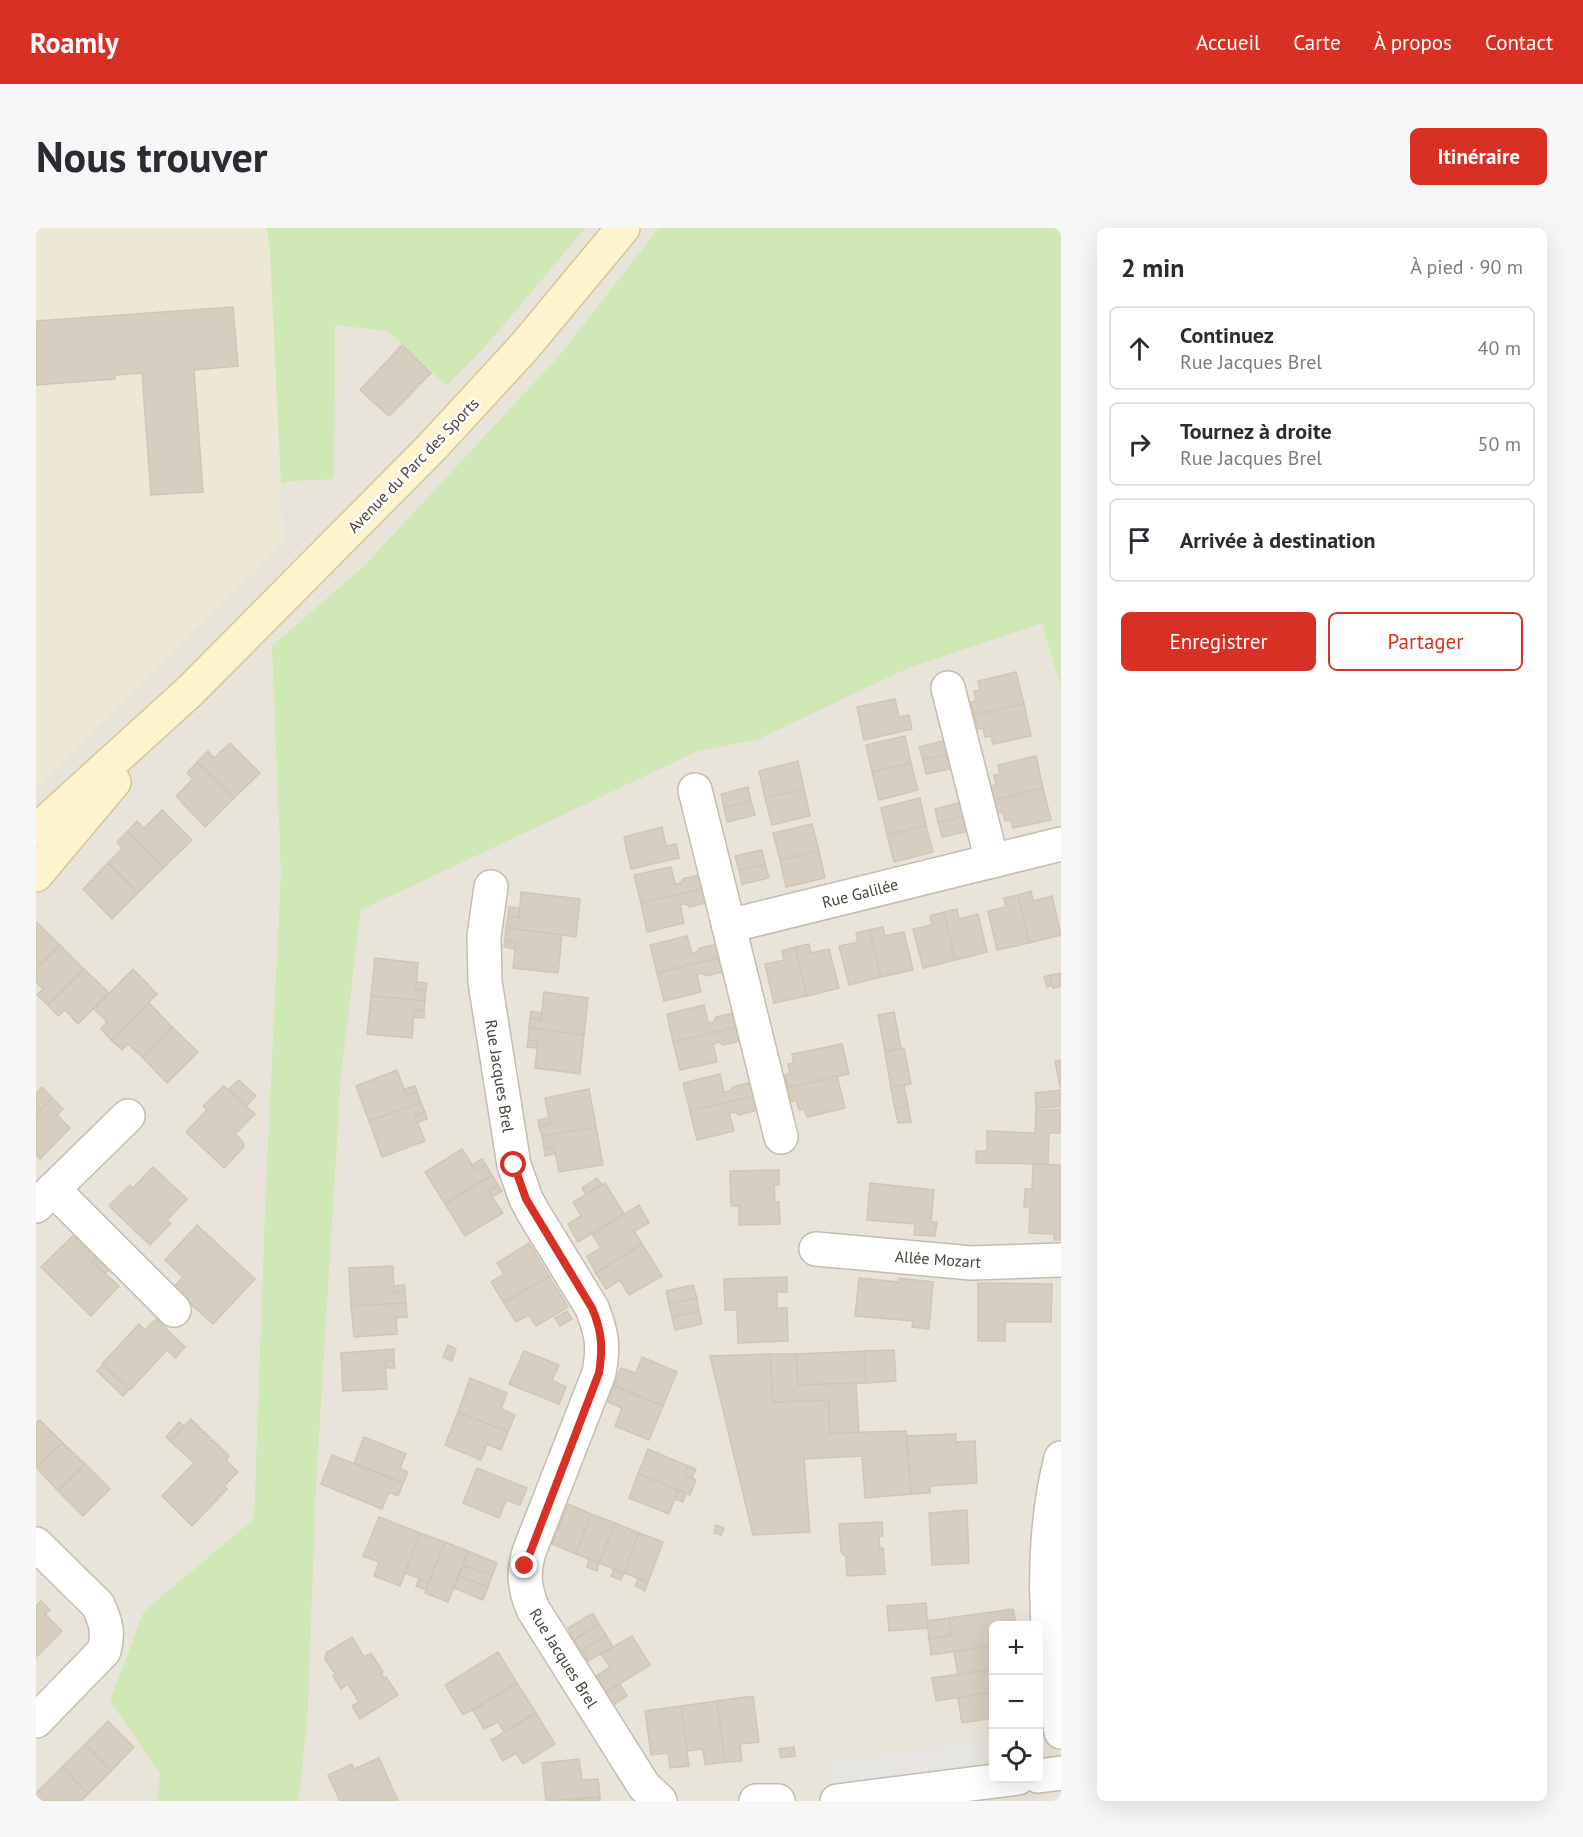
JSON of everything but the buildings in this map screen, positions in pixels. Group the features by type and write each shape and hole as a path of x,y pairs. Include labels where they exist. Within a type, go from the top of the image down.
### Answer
{"street":[{"name":"Avenue du Parc des Sports","path":"36,831 190,691 432,447 525,346 623,228"},
{"path":"948,688 992,861"},
{"name":"Avenue du Parc des Sports","path":"36,875 190,691"},
{"path":"694,790 781,1137"},
{"name":"Rue Galilée","path":"729,926 1061,844"},
{"name":"Rue Jacques Brel","path":"490,887 484,936 485,982 514,1165 529,1205 592,1308 603,1341 599,1373 529,1552 524,1578 533,1609 644,1786 660,1801"},
{"path":"128,1116 44,1197 174,1310"},
{"name":"Allée Mozart","path":"816,1249 971,1263 1061,1260"},
{"path":"1061,1458 1050,1529 1048,1628 1054,1694 1061,1732"},
{"path":"36,1544 98,1605 108,1636 104,1651 36,1721"},
{"path":"1043,1775 1061,1773"},
{"path":"837,1801 989,1783"},
{"path":"756,1801 778,1801"}],"shaded area":[{"path":"36,228 1061,228 1061,1801 36,1801"},
{"path":"36,228 267,228 270,250 283,540 36,788"},
{"path":"981,1740 985,1762 831,1785 828,1762"}],"green space":[{"path":"267,228 585,228 492,339 447,386 388,331 335,325 334,479 291,481 281,484"},
{"path":"659,228 1061,228 1061,688 1042,623 906,669 759,739 698,751 361,910 341,1074 316,1486 308,1708 299,1801 157,1801 160,1773 110,1701 144,1611 254,1519 266,1184 281,874 272,646 364,566 560,355"}],"route":[{"path":"514,1165 518,1180 533,1212 592,1308 603,1341 599,1373 525,1566"}]}
